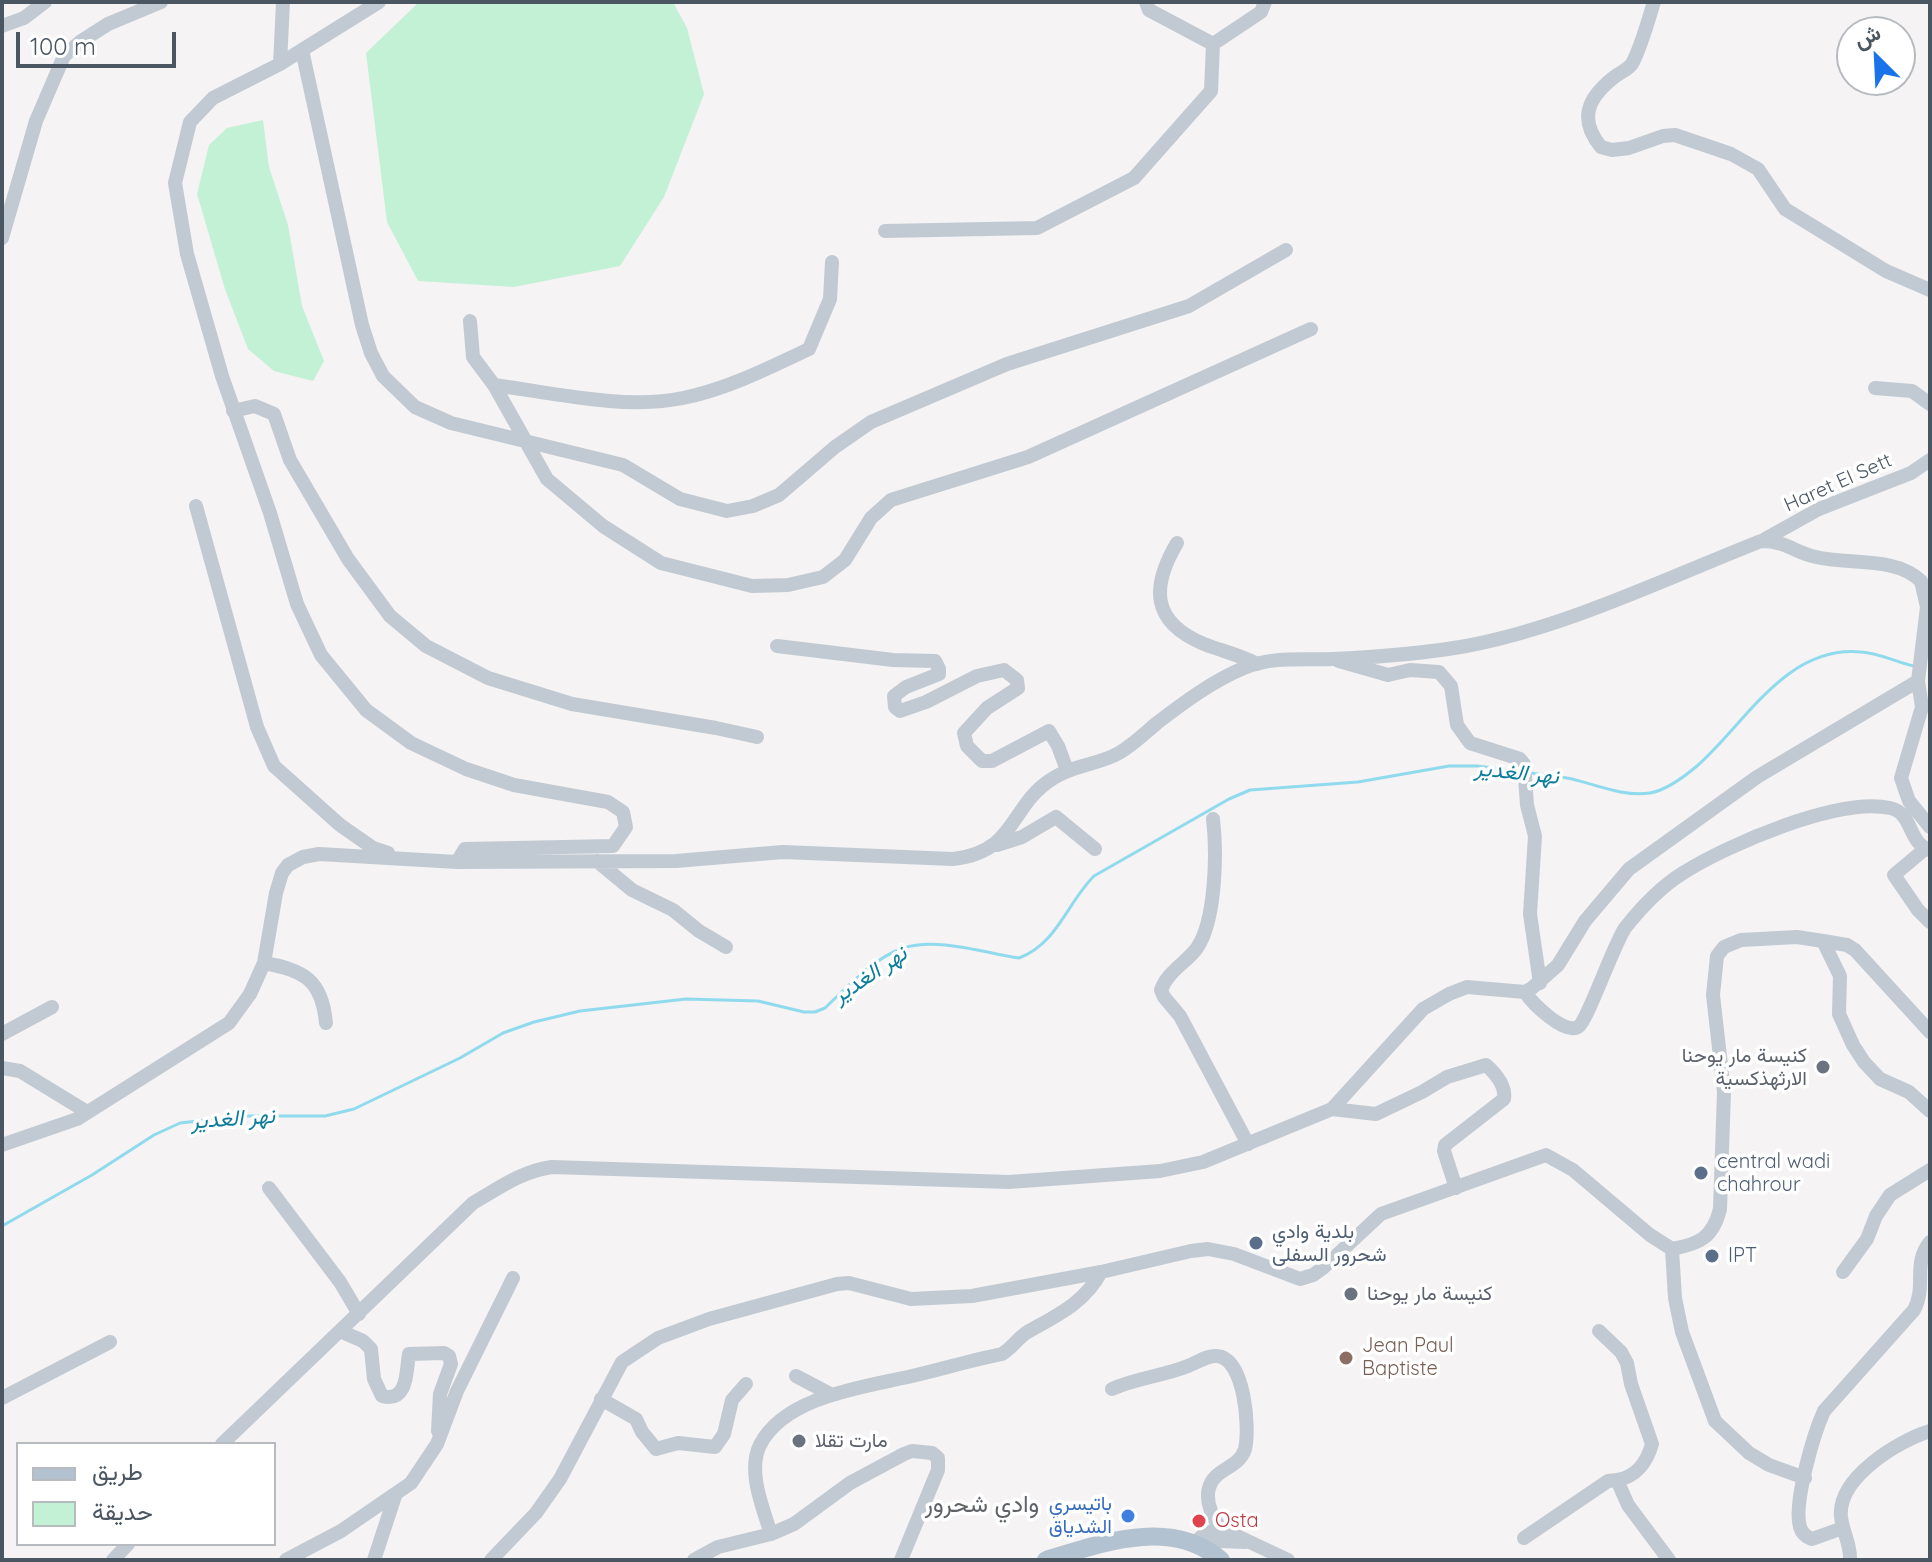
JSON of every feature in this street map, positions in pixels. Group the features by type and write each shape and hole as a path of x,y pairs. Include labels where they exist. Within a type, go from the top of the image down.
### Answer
{"main road":[{"path":"1046,1560 1128,1538 1176,1538 1201,1545 1221,1560"}],"street":[{"path":"2,26 24,18 45,2"},
{"path":"2,238 36,121 64,56 108,24 161,2"},
{"path":"280,64 283,2"},
{"path":"379,2 280,64 213,98 190,122 175,183 187,254 233,411 270,513 297,604 321,655 366,710 411,743 466,769 514,785 608,802 623,812 626,827 613,846 465,849 457,862"},
{"path":"1146,2 1149,10 1213,44"},
{"path":"1213,44 1261,12 1265,2"},
{"path":"1654,2 1632,65 1616,75 1590,101 1590,130 1601,147 1612,150 1629,148 1675,135 1731,154 1758,169 1785,209 1886,271 1930,290"},
{"path":"885,231 1037,228 1134,178 1211,91 1213,44"},
{"path":"302,50 362,325 383,376 415,407 451,423 623,465 680,499 727,511 753,506 779,495 835,447 871,422 1007,364 1189,306 1286,250"},
{"path":"494,385 617,402 683,398 758,373 809,349 830,299 832,262"},
{"path":"470,321 473,357 494,385 547,479 603,526 661,563 752,586 788,585 823,577 845,560 871,518 891,500 1028,457 1311,329"},
{"path":"1875,388 1912,391 1930,404"},
{"path":"233,411 255,406 274,414 290,460 348,559 390,616 426,646 488,678 572,704 757,737"},
{"name":"Haret EI Sett","path":"1332,659 1434,650 1521,634 1761,541 1819,509 1911,473 1930,460"},
{"path":"1911,473 1930,478"},
{"path":"196,506 257,727 274,766 362,841 403,859"},
{"path":"1761,541 1779,541 1813,557 1901,569 1921,581 1928,601 1918,681 1922,707 1901,778 1909,801 1930,827"},
{"path":"1177,543 1158,585 1158,594 1169,618 1188,636 1257,664"},
{"path":"777,646 893,660 935,661 939,674 906,687 894,696 893,703 900,711 926,702 977,676 1004,670 1013,674 1018,688 974,720 964,733 967,746 982,761 992,761 1049,731 1067,770"},
{"path":"993,846 1010,830 1030,800 1049,780 1067,770 1119,753 1201,693 1243,668 1286,658 1332,659 1388,675 1410,670 1439,672 1451,686 1457,725 1470,743 1520,759 1527,775 1527,805 1535,836 1530,914 1540,983"},
{"path":"224,1442 473,1203 536,1169 552,1167 1009,1182 1160,1171 1203,1162 1332,1109 1351,1092 1423,1009 1467,987 1525,992 1540,983 1558,965 1596,907 1629,869 1757,777 1918,681"},
{"path":"1525,992 1536,1006 1573,1029 1586,1017 1609,956 1625,929 1681,874 1760,836 1828,811 1857,807 1889,808 1900,812 1908,821 1914,840 1928,849 1894,875 1930,922"},
{"path":"2,1145 67,1125 229,1023 250,994 264,963 282,873 288,865 303,857 319,854 457,862 676,861 783,852 953,859 971,857 1022,837 1056,817 1095,849"},
{"path":"1213,819 1214,886 1201,941 1194,952 1170,973 1161,990 1180,1016 1248,1144"},
{"path":"597,861 632,890 673,910 726,947"},
{"path":"491,1560 536,1513 560,1479 622,1362 658,1338 709,1319 823,1286 849,1283 911,1299 928,1299 1008,1291 1208,1249 1234,1254 1300,1279 1323,1268 1381,1214 1540,1156 1553,1156 1573,1170 1650,1235 1672,1249 1693,1246 1702,1241 1717,1221 1720,1209 1724,1092 1713,995 1717,956 1724,947 1741,940 1797,937 1847,945 1930,1032"},
{"path":"1823,941 1840,976 1839,1014 1853,1045 1880,1079 1909,1092 1930,1111"},
{"path":"264,963 294,970 312,981 318,989 326,1023"},
{"path":"2,1034 52,1007"},
{"path":"1332,1109 1383,1112 1447,1077 1486,1065 1495,1073 1505,1093 1504,1099 1445,1145 1444,1151 1456,1188"},
{"path":"2,1068 20,1071 87,1112"},
{"path":"1843,1272 1867,1239 1876,1216 1890,1195 1930,1170"},
{"path":"269,1188 340,1282 359,1314"},
{"path":"1843,1528 1812,1539 1803,1533 1799,1515 1816,1430 1824,1411 1904,1322 1922,1296 1919,1264 1930,1242"},
{"path":"1672,1249 1675,1298 1682,1332 1715,1421 1749,1453 1805,1478"},
{"path":"771,1534 757,1483 755,1463 759,1446 785,1416 832,1395 1002,1354 1023,1335 1052,1321 1080,1300 1101,1272"},
{"path":"286,1560 341,1531 411,1483 437,1444 457,1391 513,1278"},
{"path":"340,1331 363,1341 371,1349 374,1379 382,1396 389,1398 396,1396 406,1381 409,1354 444,1353 449,1356 451,1364 440,1394 437,1444"},
{"path":"1524,1538 1608,1481 1628,1478 1639,1469 1651,1449 1652,1438 1631,1384 1627,1363 1621,1352 1599,1331"},
{"path":"2,1398 110,1342"},
{"path":"1112,1389 1209,1357 1222,1357 1229,1361 1242,1390 1245,1447 1240,1460 1215,1475 1209,1484 1209,1508 1220,1528 1288,1560"},
{"path":"796,1376 832,1395"},
{"path":"601,1399 636,1419 656,1449 678,1443 712,1447 720,1442 732,1400 746,1384"},
{"path":"1850,1560 1850,1547 1840,1515 1844,1499 1858,1476 1902,1443 1930,1431"},
{"path":"694,1560 718,1547 771,1534 794,1524 850,1483 904,1454 912,1451 932,1453 938,1458 938,1470 901,1560"},
{"path":"1617,1480 1628,1505 1669,1560"},
{"path":"374,1560 395,1496"},
{"path":"1220,1528 1204,1534 1201,1545 1220,1541 1249,1543"}],"green space":[{"path":"419,2 673,2 687,28 704,94 664,197 620,266 514,287 418,281 387,222 366,53"},
{"path":"263,120 269,167 288,225 302,306 324,361 313,381 274,371 248,349 225,289 197,194 209,145 227,128"}],"waterway":[{"name":"نهر الغدير","path":"1530,773 1572,779 1620,792 1650,793 1675,782 1697,766 1769,690 1811,661 1834,653 1861,652 1914,666"},
{"name":"نهر الغدير","path":"2,1226 92,1175 154,1135 180,1123 245,1116 325,1116 354,1109 460,1058 503,1033 534,1022 580,1011 686,999 758,1001 815,1012 825,1008 871,966 903,948 946,945 1019,958 1043,943 1094,876 1250,790 1358,782 1449,766 1519,771"}],"place":[{"name":"كنيسة مار يوحنا الارثهذكسية","path":"1823,1067"},
{"name":"central wadi chahrour","path":"1701,1173"},
{"name":"بلدية وادي شحرور السفلى","path":"1256,1243"},
{"name":"IPT","path":"1712,1256"},
{"name":"كنيسة مار يوحنا","path":"1351,1294"},
{"name":"Jean Paul Baptiste","path":"1346,1358"},
{"name":"مارت تقلا","path":"799,1441"},
{"name":"باتيسري الشدياق","path":"1128,1516"},
{"name":"Osta","path":"1199,1521"}],"district":[{"name":"وادي شحرور","path":"982,1505"}]}
